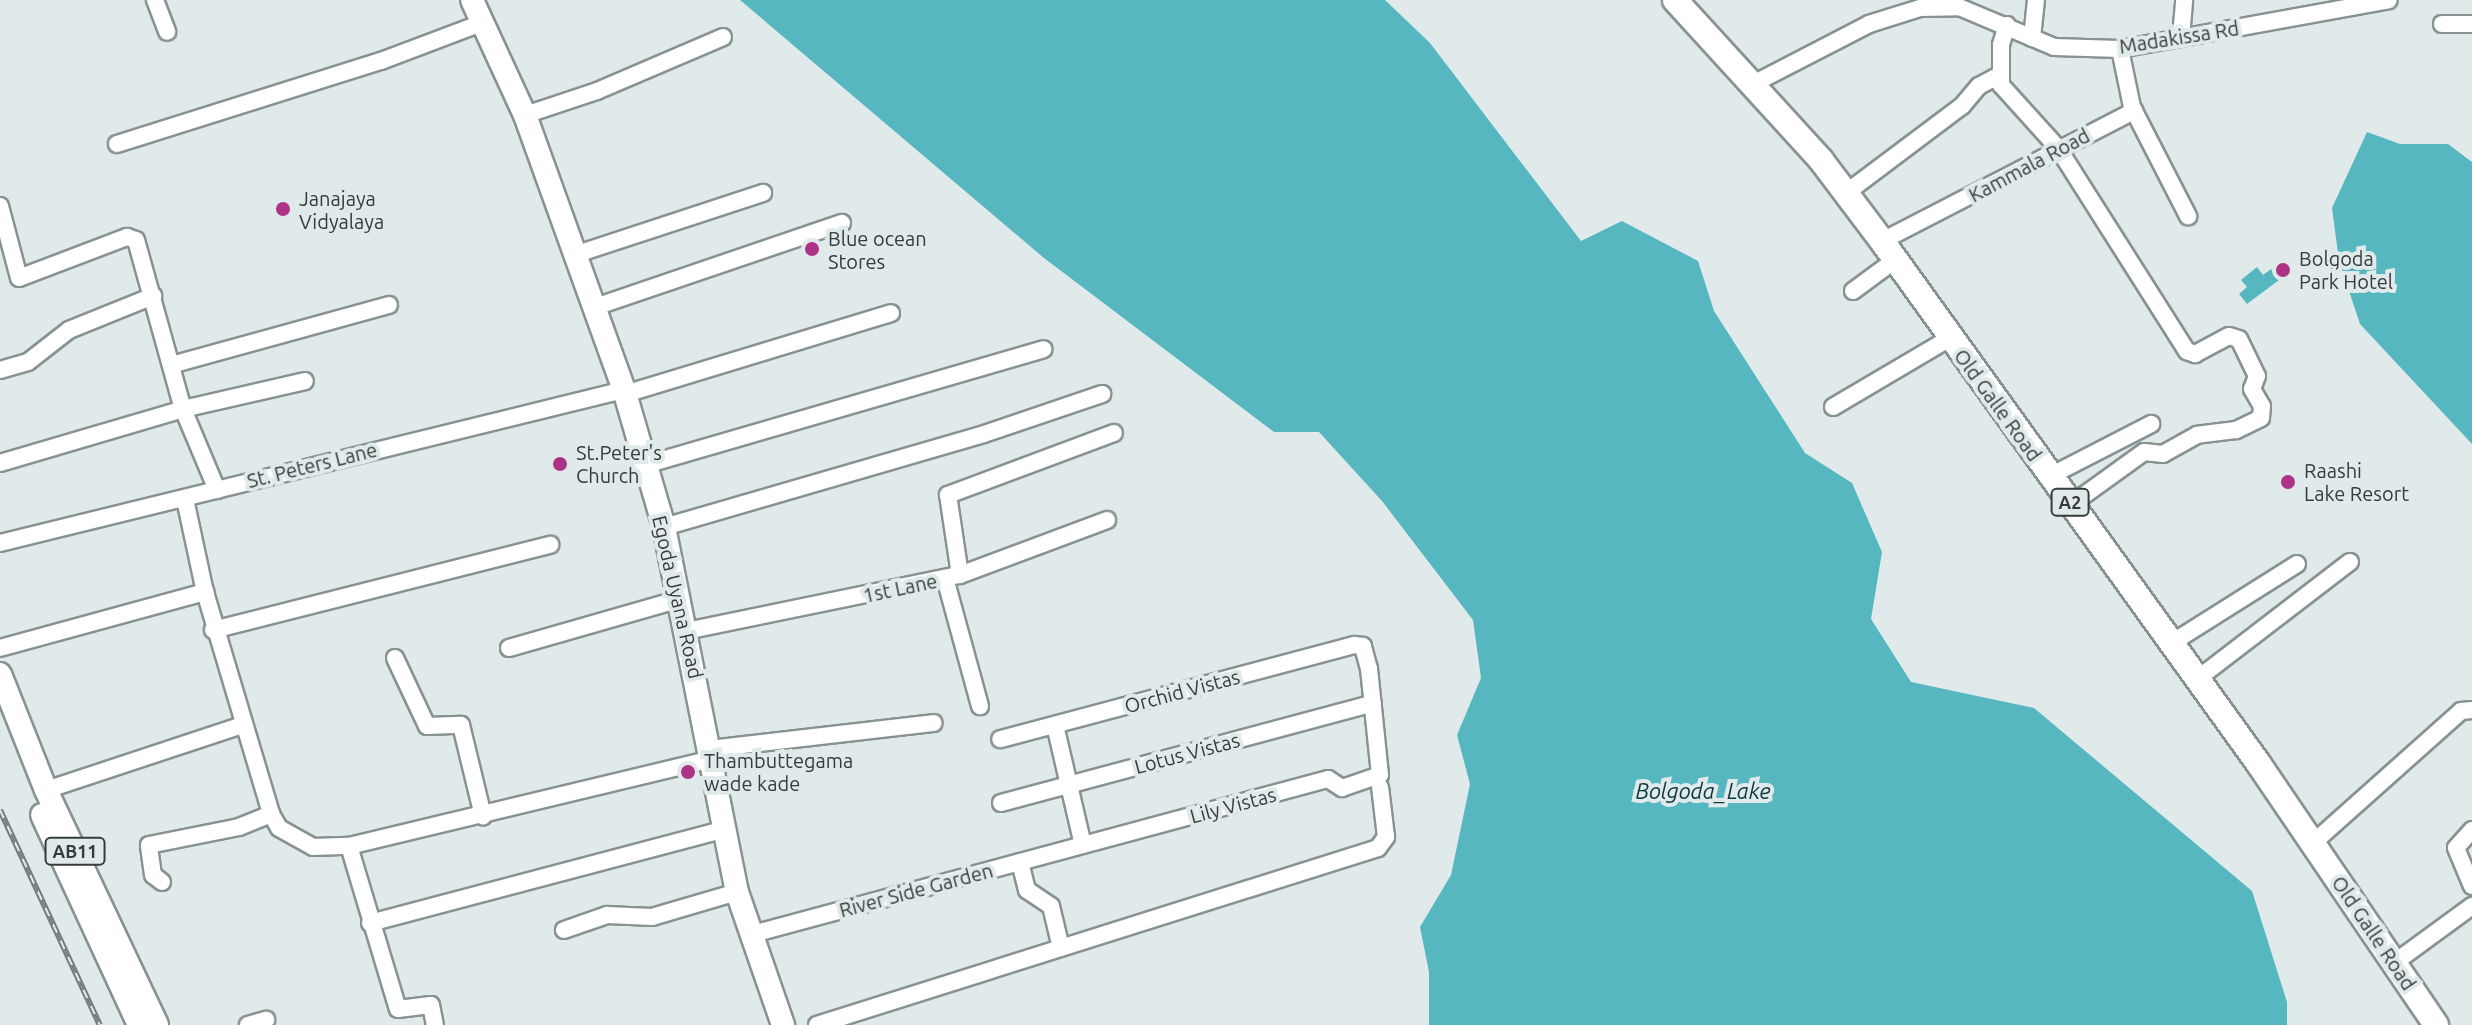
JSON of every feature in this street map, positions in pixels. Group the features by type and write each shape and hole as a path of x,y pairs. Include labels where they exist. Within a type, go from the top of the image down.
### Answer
{"highway":[{"name":"Old Galle Road","path":"1675,0 1753,84 1846,193 2313,843 2436,1025"}],"main road":[{"name":"Egoda Uyana Road","path":"472,0 525,115 624,392 664,527 737,892 749,935 783,1025"},
{"name":"AB11","path":"0,674 46,790 157,1025"},
{"name":"AB11","path":"0,716 139,1025"}],"street":[{"path":"155,0 167,32"},
{"path":"2032,38 2036,0"},
{"path":"2181,37 2184,0"},
{"name":"Madakissa Rd","path":"1753,84 1844,35 1920,4 1959,7 2054,47 2120,49 2381,1"},
{"path":"117,144 484,22"},
{"path":"2442,24 2472,24"},
{"path":"2007,25 1998,76 2058,148 2191,354 2229,336 2239,339 2257,376 2252,389 2263,414 2236,430 2197,435 2163,454 2144,452 2072,504"},
{"path":"525,115 597,91 723,37"},
{"path":"2120,49 2134,111 2188,216"},
{"path":"1846,193 1962,106 1979,86 1998,76"},
{"name":"Kammala Road","path":"1853,291 1888,251 2058,148 2134,111"},
{"path":"577,254 763,193"},
{"path":"0,206 19,278 127,237 136,240 183,409 217,490"},
{"path":"595,307 842,223"},
{"path":"0,370 28,362 69,330 153,296"},
{"path":"171,365 389,305"},
{"name":"St. Peters Lane","path":"0,543 624,392 891,313"},
{"path":"1833,407 1950,338"},
{"path":"645,465 1043,349"},
{"path":"0,463 183,409 305,381"},
{"path":"664,527 984,434 1102,394"},
{"path":"2050,476 2151,424"},
{"path":"980,706 953,577 948,495 1114,433"},
{"path":"185,499 213,630 271,814 279,828 313,847 349,846 483,816 710,754 933,723"},
{"name":"1st Lane","path":"686,631 953,577 1107,520"},
{"path":"213,630 550,545"},
{"path":"2196,680 2350,562"},
{"path":"2170,644 2297,564"},
{"path":"0,648 205,592"},
{"path":"509,648 680,599"},
{"name":"Orchid Vistas","path":"1000,739 1363,646 1373,703"},
{"path":"395,658 423,722 434,727 461,725 483,816"},
{"path":"817,1025 1378,848 1386,837 1373,703"},
{"name":"Lotus Vistas","path":"1001,803 1373,703"},
{"path":"2313,843 2461,711 2472,710"},
{"path":"46,790 243,725"},
{"path":"1055,725 1083,845"},
{"name":"Lily Vistas","path":"1083,845 1328,779 1342,788 1380,781"},
{"path":"162,882 153,875 149,845 239,827 271,814"},
{"path":"370,923 723,830"},
{"path":"2472,830 2456,848 2472,886"},
{"name":"River Side Garden","path":"749,935 1083,845"},
{"path":"349,846 398,1009 431,1005 435,1025"},
{"path":"1020,862 1027,890 1051,906 1061,948"},
{"path":"564,930 607,915 652,917 737,892"},
{"path":"2394,963 2472,906"},
{"path":"248,1025 266,1020"}],"water":[{"name":"Bolgoda_Lake","path":"740,0 1385,0 1430,43 1581,241 1622,221 1698,261 1714,311 1805,453 1852,483 1882,552 1871,619 1911,682 2034,708 2252,891 2287,1002 2287,1025 1429,1025 1429,972 1420,927 1451,875 1470,784 1457,735 1481,678 1473,620 1382,501 1319,432 1274,432 1044,258"},
{"path":"2367,132 2400,144 2448,144 2472,162 2472,444 2360,324 2339,261 2332,208"},
{"path":"2257,267 2263,275 2271,269 2279,280 2247,304 2239,294 2247,287 2241,280"}],"railway":[{"path":"0,810 100,1025"}],"place":[{"name":"Janajaya Vidyalaya","path":"283,209"},
{"name":"Blue ocean Stores","path":"812,249"},
{"name":"Bolgoda Park Hotel","path":"2283,270"},
{"name":"St.Peter's Church","path":"560,464"},
{"name":"Raashi Lake Resort","path":"2288,482"},
{"name":"Thambuttegama wade kade","path":"688,772"}]}
